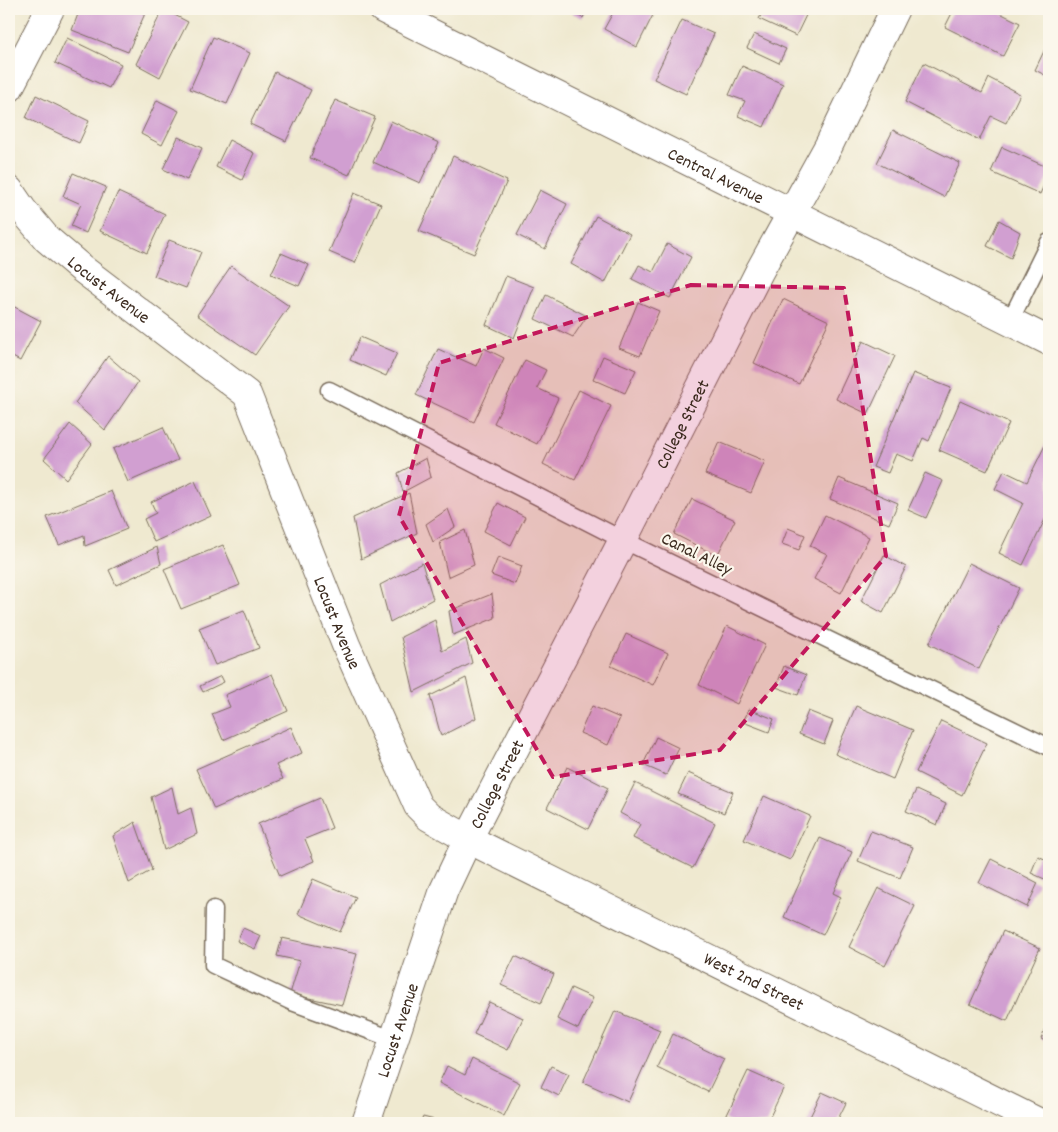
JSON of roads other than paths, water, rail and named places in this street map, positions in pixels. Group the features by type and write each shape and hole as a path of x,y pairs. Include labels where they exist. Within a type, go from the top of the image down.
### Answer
{"street":[{"path":"9,88 50,9"},
{"name":"Central Avenue","path":"383,9 1049,341"},
{"name":"College Street","path":"468,839 623,540 758,272 830,145 895,9"},
{"name":"Locust Avenue","path":"9,190 22,210 48,239 81,268 248,394 346,645 418,806 429,817 468,839 444,890 366,1123"},
{"name":"West 2nd Street","path":"468,839 1040,1123"}],"lane":[{"path":"1010,322 1049,242"},
{"name":"Canal Alley","path":"329,390 623,540 1049,747"},
{"path":"214,909 213,965 292,1002 395,1040"}]}
